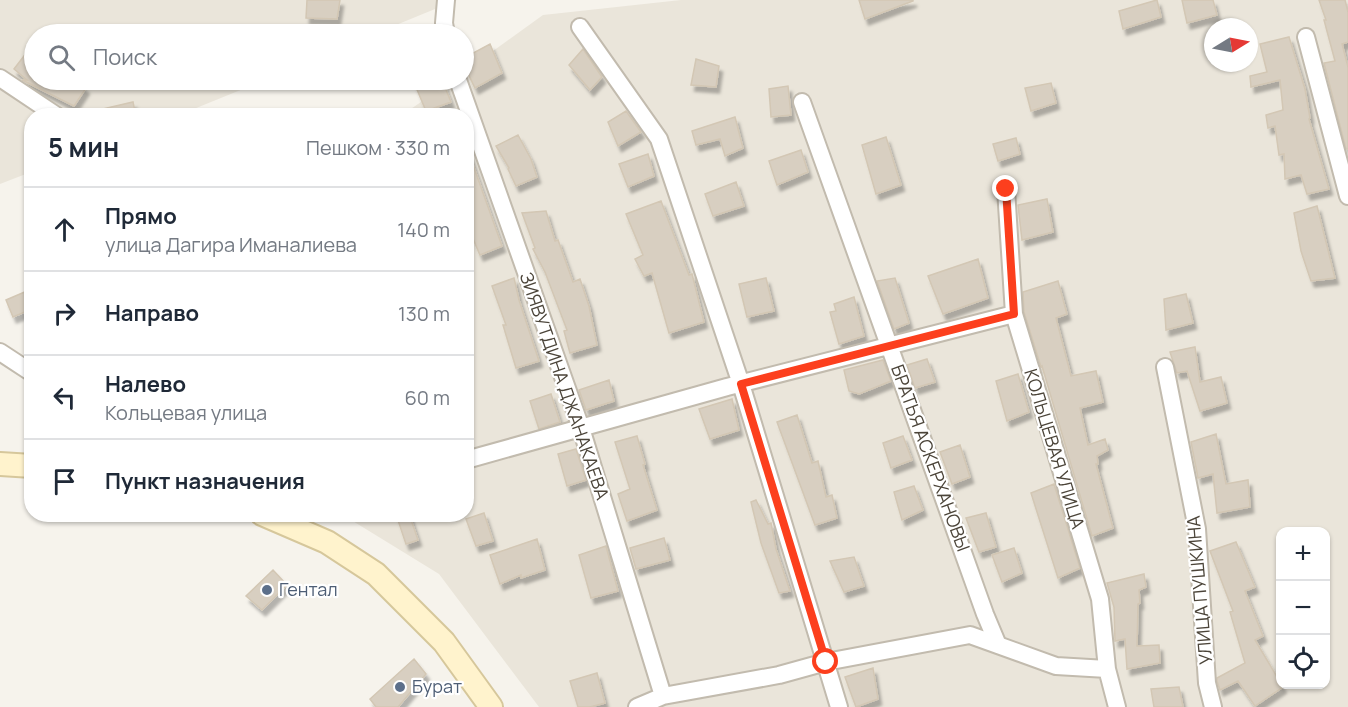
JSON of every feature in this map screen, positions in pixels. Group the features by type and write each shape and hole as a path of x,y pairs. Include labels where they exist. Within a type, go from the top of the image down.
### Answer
{"main road":[{"path":"0,464 24,466"},
{"path":"281,522 327,542 376,573 444,642 491,707"}],"street":[{"path":"444,24 446,0"},
{"path":"580,27 659,138 741,384 839,707"},
{"path":"1306,37 1348,196"},
{"path":"0,78 45,108"},
{"name":"ЗИЯВУТДИНА ДЖАНАКАЕВА","path":"462,90 468,108"},
{"name":"БРАТЬЯ АСКЕРХАНОВЫ","path":"802,102 998,645"},
{"name":"ЗИЯВУТДИНА ДЖАНАКАЕВА","path":"474,125 581,428 663,696"},
{"name":"КОЛЬЦЕВАЯ УЛИЦА","path":"1006,189 1014,314 1100,599 1107,669 1117,707"},
{"path":"474,458 741,384 1014,314"},
{"path":"0,352 24,368"},
{"name":"УЛИЦА ПУШКИНА","path":"1165,367 1197,529 1207,683 1213,707"},
{"path":"636,707 663,696 779,675 826,662 970,634 1056,666 1107,669"}],"shaded area":[{"path":"0,0 457,0 398,24 24,24 24,90 240,90 196,108 24,108 24,175 0,184"},
{"path":"681,0 1348,0 1348,707 539,707 439,574 354,522 474,522 474,108 412,108 438,90 474,90 474,65 543,15"}],"building":[{"path":"307,0 340,0 337,19 306,18"},
{"path":"859,0 913,0 913,1 865,19"},
{"path":"1157,0 1161,17 1123,29 1119,11"},
{"path":"1182,0 1213,0 1217,15 1187,23"},
{"path":"1319,0 1345,0 1348,12 1348,42 1342,44 1348,67 1348,149 1346,149 1324,63 1335,61"},
{"path":"1289,37 1305,89 1309,119 1329,189 1307,194 1301,175 1285,179 1284,154 1279,155 1275,126 1268,128 1266,115 1283,110 1280,80 1251,87 1250,76 1267,72 1260,44"},
{"path":"490,44 502,73 475,88 474,86 474,53"},
{"path":"583,49 602,77 590,90 569,65"},
{"path":"24,56 24,77 14,69"},
{"path":"696,59 719,66 716,87 691,85"},
{"path":"1051,83 1056,103 1031,111 1025,88"},
{"path":"788,86 791,115 771,117 769,89"},
{"path":"42,90 85,90 74,106"},
{"path":"417,90 446,90 451,102 434,108 425,108"},
{"path":"133,102 134,108 107,108"},
{"path":"626,111 641,132 618,146 608,122"},
{"path":"735,117 743,148 725,156 720,139 696,145 692,131"},
{"path":"518,135 531,159 537,177 516,186 496,146"},
{"path":"886,137 901,185 876,194 862,145"},
{"path":"1016,138 1020,154 998,161 993,144"},
{"path":"801,150 808,172 777,185 769,161"},
{"path":"648,154 654,176 628,187 619,164"},
{"path":"474,168 502,246 480,255 474,241"},
{"path":"736,182 744,206 713,216 705,194"},
{"path":"1047,199 1053,232 1022,240 1018,205"},
{"path":"661,201 689,275 692,274 704,322 669,333 652,273 644,276 635,259 643,255 626,214"},
{"path":"1317,206 1335,278 1311,281 1301,251 1294,213"},
{"path":"546,211 555,241 558,240 573,282 580,279 589,306 597,345 570,353 564,331 567,330 545,272 533,249 535,248 522,213"},
{"path":"978,259 988,298 943,314 928,276"},
{"path":"514,278 539,361 516,368 503,325 506,325 492,286"},
{"path":"766,278 774,311 747,317 739,284"},
{"path":"895,278 909,323 894,329 877,281"},
{"path":"1058,281 1067,314 1056,318 1071,376 1096,371 1103,402 1080,408 1088,445 1105,439 1108,450 1097,456 1098,464 1096,464 1113,528 1092,536 1024,312 1023,292"},
{"path":"24,292 24,312 13,317 6,300"},
{"path":"1186,294 1193,323 1166,330 1164,299"},
{"path":"854,297 864,336 839,344 830,312 836,311 834,304"},
{"path":"1195,347 1200,382 1221,377 1227,403 1200,411 1187,371 1177,373 1170,352"},
{"path":"927,359 935,382 915,388 907,365"},
{"path":"883,360 891,381 859,394 849,391 844,370"},
{"path":"1018,374 1029,412 1007,421 996,381"},
{"path":"609,380 614,401 586,410 579,390"},
{"path":"551,394 560,422 539,429 530,401"},
{"path":"732,399 739,430 710,439 699,409"},
{"path":"797,415 812,463 818,461 826,497 832,495 837,518 815,525 777,422"},
{"path":"1216,434 1226,484 1248,480 1250,507 1217,513 1213,474 1198,478 1191,442"},
{"path":"637,436 657,510 627,521 618,494 630,489 615,442"},
{"path":"903,436 912,460 891,468 883,443"},
{"path":"960,445 970,477 952,484 940,452"},
{"path":"576,449 586,480 567,486 558,454"},
{"path":"1054,484 1080,568 1058,578 1031,493"},
{"path":"914,486 923,510 902,520 894,492"},
{"path":"756,500 768,524 771,523 776,549 790,591 779,593 761,543 751,502"},
{"path":"484,513 493,541 476,546 467,522 474,522 474,516"},
{"path":"986,513 996,547 979,552 966,518"},
{"path":"399,522 412,522 418,540 406,544"},
{"path":"664,538 670,560 636,569 630,548"},
{"path":"537,539 545,570 521,578 521,575 500,584 490,555"},
{"path":"1236,542 1255,587 1245,591 1263,636 1255,640 1276,675 1276,689 1280,689 1255,706 1238,681 1220,690 1217,681 1217,678 1245,663 1230,612 1233,611 1210,551"},
{"path":"606,546 618,591 591,598 579,555"},
{"path":"1014,548 1022,573 1002,582 992,555"},
{"path":"854,557 864,586 844,592 830,561"},
{"name":"Гентал","path":"273,570 287,585 262,610 246,596"},
{"path":"1144,574 1146,587 1139,590 1137,646 1159,645 1160,663 1127,669 1125,639 1115,641 1114,607 1107,583"},
{"name":"Бурат","path":"414,659 426,674 398,707 376,707 370,699"},
{"path":"873,668 878,699 856,707 845,677"},
{"path":"597,673 605,703 578,707 570,681"},
{"path":"1179,687 1183,707 1154,707 1151,689"}],"place":[{"name":"Гентал","path":"267,590"},
{"name":"Бурат","path":"400,687"}],"route":[{"path":"826,662 741,384 1014,314 1006,189"}]}
